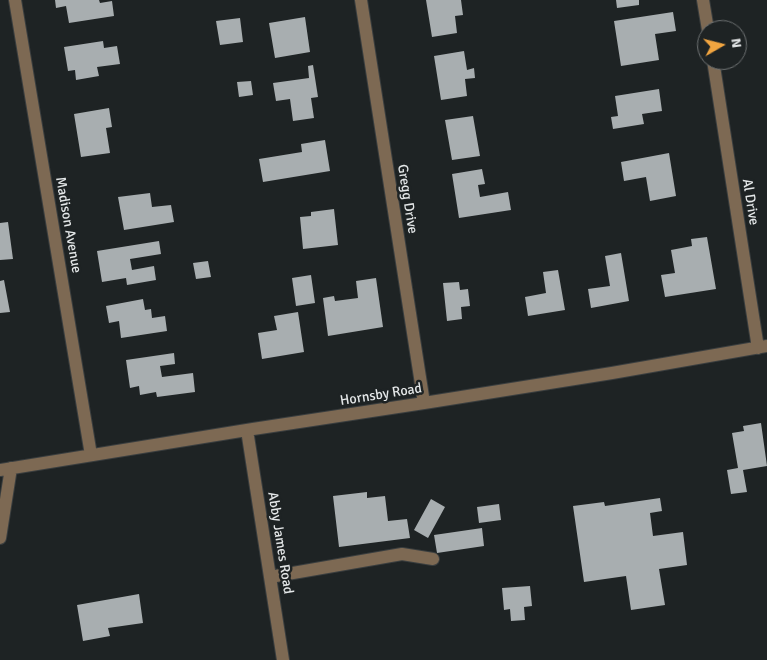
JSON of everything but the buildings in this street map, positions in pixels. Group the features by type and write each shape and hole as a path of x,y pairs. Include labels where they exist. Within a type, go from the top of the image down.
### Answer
{"street":[{"name":"Madison Avenue","path":"15,0 92,455"},
{"name":"Gregg Drive","path":"361,0 424,403"},
{"path":"703,0 706,20"},
{"name":"Al Drive","path":"715,70 762,347"},
{"name":"Hornsby Road","path":"6,469 612,373 762,347"},
{"name":"Abby James Road","path":"247,430 283,660"},
{"path":"0,538 6,469"},
{"path":"270,577 402,554 433,559"}]}
